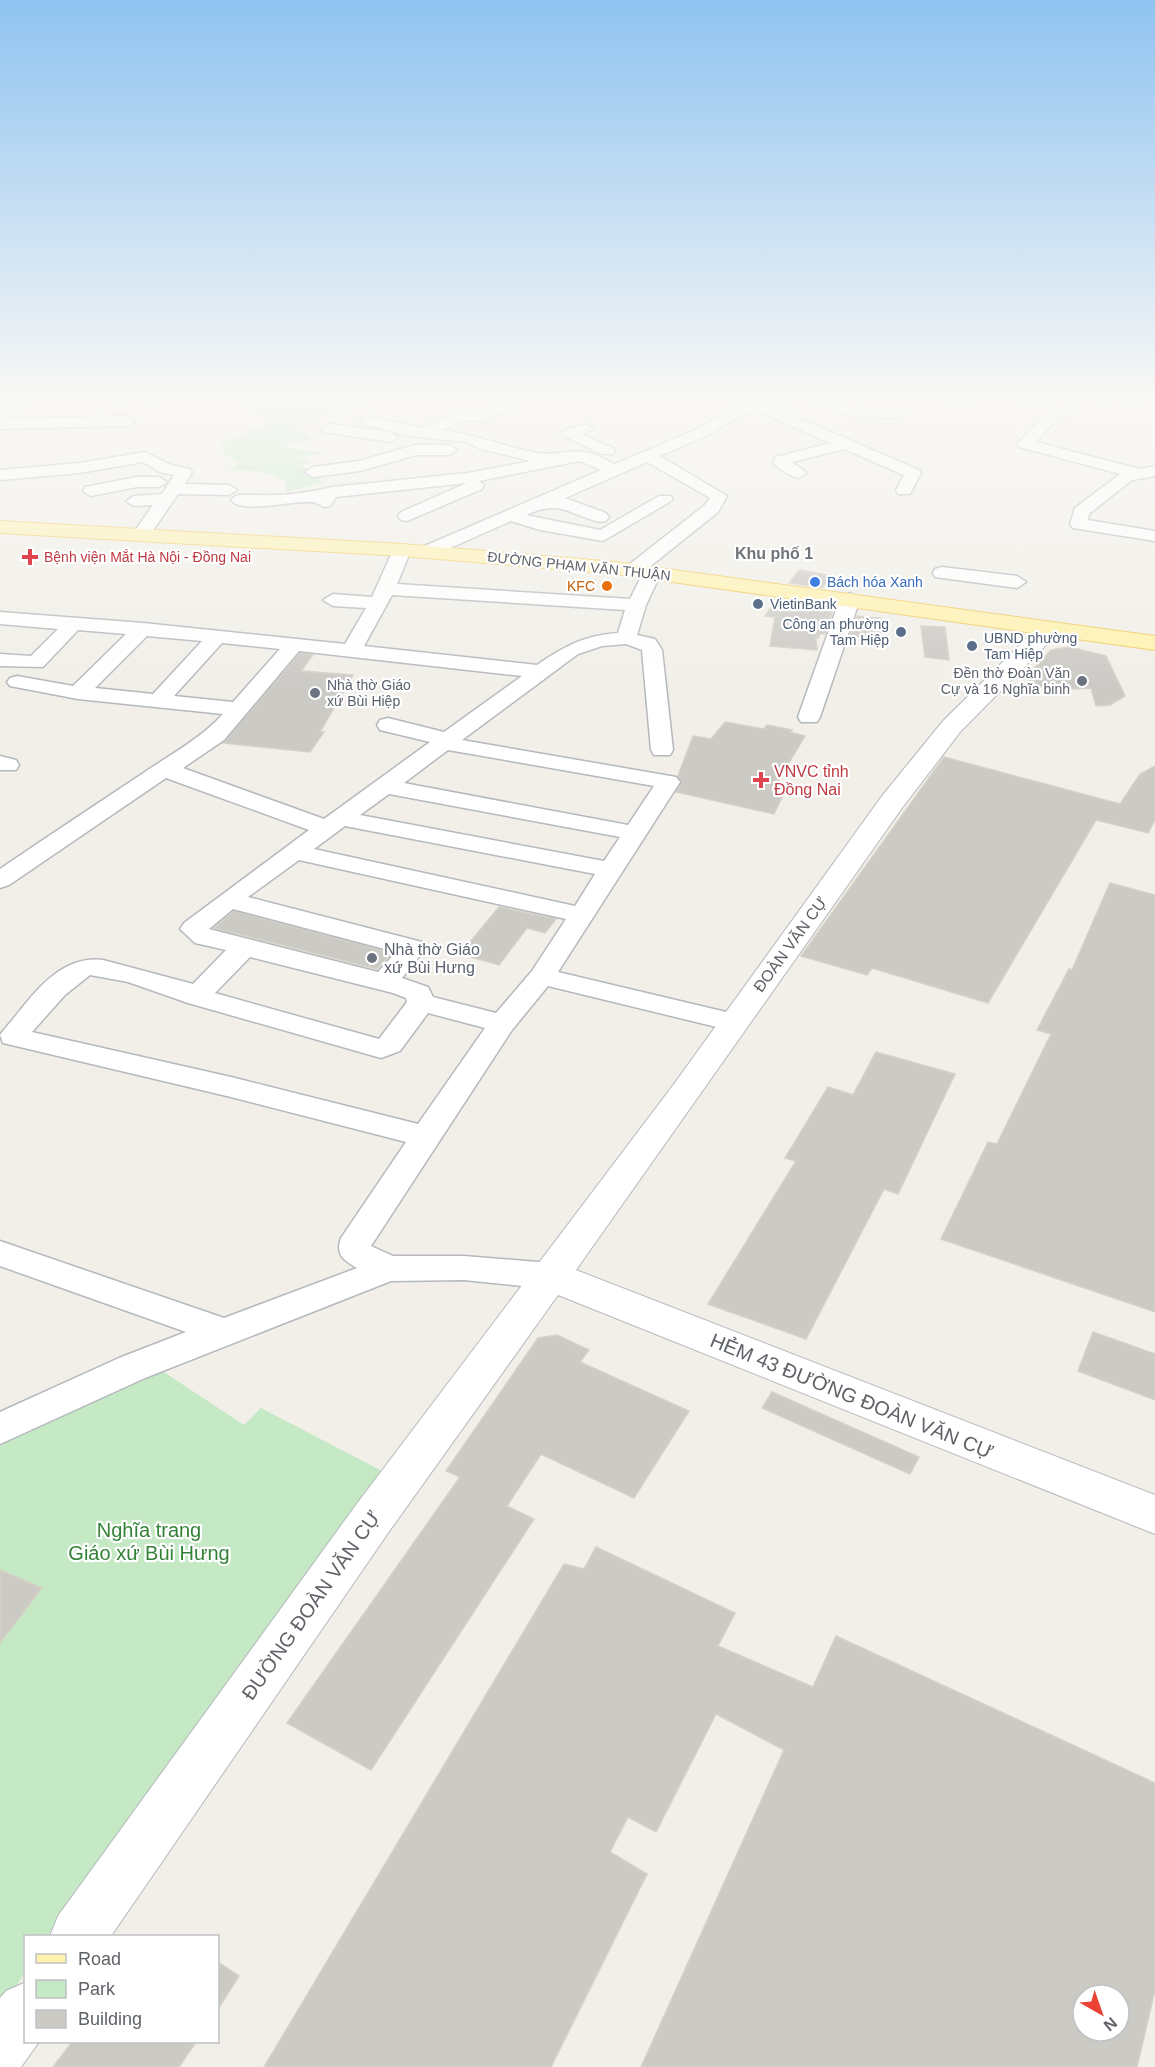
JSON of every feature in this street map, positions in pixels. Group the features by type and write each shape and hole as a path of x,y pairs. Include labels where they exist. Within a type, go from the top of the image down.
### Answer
{"main road":[{"name":"ĐƯỜNG PHẠM VĂN THUẬN","path":"0,527 402,550 643,572 1155,643"}],"street":[{"path":"134,501 163,493"},
{"path":"141,535 171,493"},
{"path":"211,493 280,501 324,499 330,493"},
{"path":"407,516 461,493"},
{"path":"426,552 560,493"},
{"path":"626,638 643,572 712,508 719,496 714,493"},
{"path":"1105,493 1081,512 1079,524 1155,536"},
{"path":"508,515 540,525 603,536 665,500"},
{"path":"542,501 565,503 600,517"},
{"path":"351,651 381,596 402,550"},
{"path":"942,573 1017,582"},
{"path":"333,600 381,596 636,605"},
{"path":"809,717 850,599"},
{"path":"0,618 216,636 542,672"},
{"path":"0,660 36,663 74,623"},
{"path":"78,693 143,629"},
{"name":"ĐOÀN VĂN CỰ","path":"550,1276 686,1092 733,1022 892,802 948,731 1049,629"},
{"path":"159,700 216,636"},
{"path":"502,1024 421,1002 414,991 204,937 193,929 228,900 571,650 599,640 626,638 648,643 652,650 662,750"},
{"path":"0,880 164,769 193,753 216,735 295,644"},
{"path":"17,682 78,693 240,710"},
{"path":"388,725 447,742 668,782 542,976 502,1024 427,1137 392,1183 354,1247 359,1256 388,1269"},
{"path":"164,769 334,823 610,870"},
{"path":"385,786 635,833"},
{"path":"295,852 581,915"},
{"path":"228,900 413,948 384,982"},
{"path":"198,995 244,947"},
{"path":"6,1035 70,975 84,967 103,968 198,995 198,998 213,1003 381,1049 390,1045 421,1002"},
{"path":"542,976 733,1022"},
{"path":"6,1035 231,1087 427,1137"},
{"path":"0,1253 224,1332"},
{"path":"0,1430 132,1368 388,1269 464,1268 550,1276"},
{"name":"HẺM 43 ĐƯỜNG ĐOÀN VĂN CỰ","path":"550,1276 1155,1515"},
{"name":"ĐƯỜNG ĐOÀN VĂN CỰ","path":"79,1935 366,1526 550,1276"},
{"path":"0,2047 24,2014"}],"green space":[{"name":"Nghĩa trang Giáo xứ Bùi Hưng","path":"156,1367 244,1425 261,1408 384,1472 52,1935 24,1935 24,1974 0,2009 0,1438"}],"building":[{"name":"Bách hóa Xanh","path":"799,570 832,576 822,588 789,583"},
{"path":"777,599 809,603 805,608 831,609 832,613 825,634 819,634 819,638 816,637 817,650 770,646 775,617 765,616"},
{"path":"857,616 880,618 881,638 850,636"},
{"path":"921,626 945,627 949,660 925,657"},
{"path":"1070,647 1106,656 1125,696 1110,705 1096,706 1091,688 1055,690 1040,686 1025,678 1051,650"},
{"name":"Nhà thờ Giáo xứ Bùi Hiệp","path":"300,653 313,655 301,671 353,675 320,732 324,732 310,752 223,743"},
{"path":"725,722 764,729 767,725 792,730 790,732 805,736 772,791 784,793 774,814 676,792 682,782 678,776 693,736 711,739"},
{"path":"944,757 1120,804 1140,774 1155,766 1155,820 1148,833 1096,820 988,1003 872,968 867,975 801,956"},
{"path":"1110,883 1155,895 1155,1312 941,1239 988,1142 997,1144 1051,1034 1037,1030 1069,969 1072,970"},
{"path":"499,907 556,919 545,933 527,928 499,965 460,954"},
{"path":"234,911 392,953 377,969 214,928"},
{"path":"876,1052 955,1074 898,1194 884,1189 806,1339 708,1304 796,1161 785,1158 828,1087 853,1095"},
{"path":"1093,1332 1155,1354 1155,1400 1078,1371"},
{"path":"557,1335 589,1350 580,1362 689,1411 634,1498 541,1454 507,1506 534,1519 371,1770 287,1723 460,1477 446,1471 538,1338"},
{"path":"772,1392 919,1457 910,1474 762,1408"},
{"path":"596,1547 735,1613 718,1646 813,1687 836,1636 1155,1783 1155,1990 1137,2067 641,2067 784,1750 716,1714 656,1832 628,1817 610,1852 647,1874 551,2067 264,2067 564,1564 584,1569"},
{"path":"0,1570 42,1588 0,1643"},
{"path":"219,1963 239,1976 219,2007"},
{"path":"71,2043 195,2043 179,2067 53,2067"}],"place":[{"name":"Bệnh viện Mắt Hà Nội - Đồng Nai","path":"30,557"},
{"name":"Bách hóa Xanh","path":"815,582"},
{"name":"KFC","path":"607,586"},
{"name":"VietinBank","path":"758,604"},
{"name":"Công an phường Tam Hiệp","path":"901,632"},
{"name":"UBND phường Tam Hiệp","path":"972,646"},
{"name":"Đền thờ Đoàn Văn Cự và 16 Nghĩa binh","path":"1082,681"},
{"name":"Nhà thờ Giáo xứ Bùi Hiệp","path":"315,693"},
{"name":"VNVC tỉnh Đồng Nai","path":"761,780"},
{"name":"Nhà thờ Giáo xứ Bùi Hưng","path":"372,958"}],"district":[{"name":"Khu phố 1","path":"774,553"}]}
